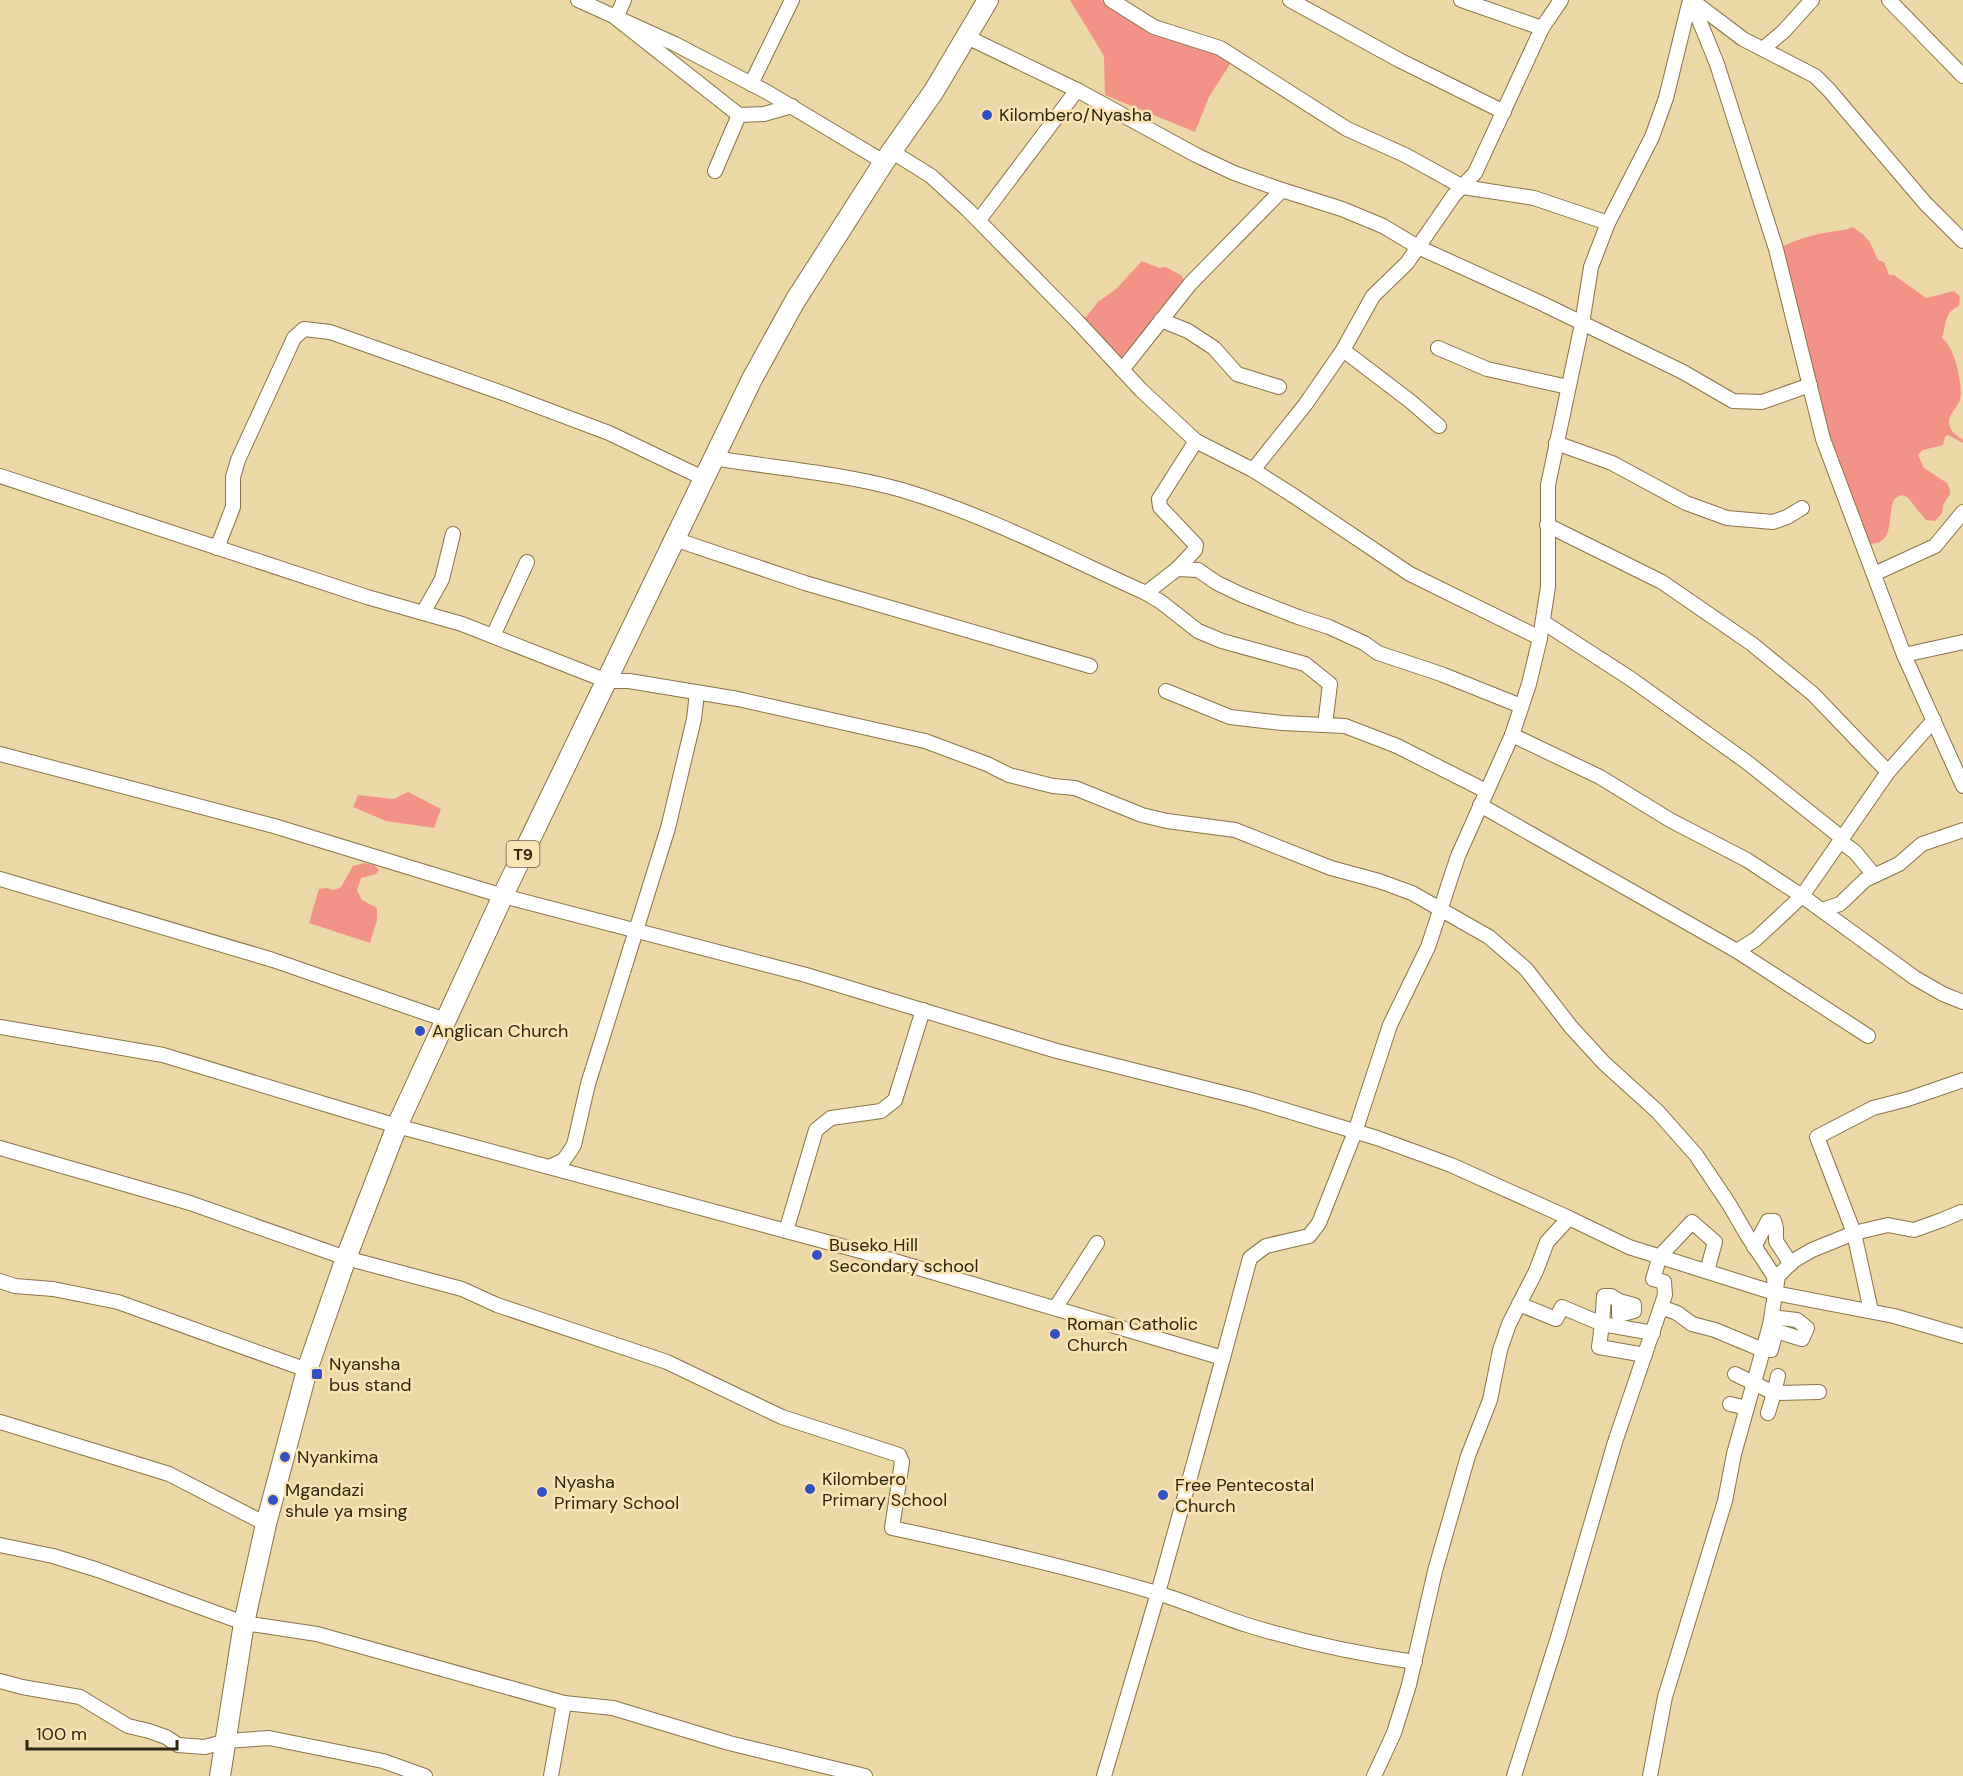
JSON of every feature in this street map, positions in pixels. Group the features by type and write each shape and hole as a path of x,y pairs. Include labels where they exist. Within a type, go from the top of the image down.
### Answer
{"highway":[{"name":"T9","path":"220,1776 244,1623 266,1524 307,1370 346,1258 397,1126 503,896 752,379 795,301 887,156 934,91 988,0"}],"street":[{"path":"578,0 675,44 887,156 931,176 979,220 1122,370 1196,441 1253,470 1410,574 1540,638"},
{"path":"616,18 624,0"},
{"path":"751,84 792,0"},
{"path":"1111,0 1154,27 1220,48 1347,129 1405,155 1463,187 1534,198 1608,223"},
{"path":"1290,0 1398,60 1504,112"},
{"path":"1461,0 1542,28"},
{"path":"1253,470 1305,405 1343,350 1373,296 1407,263 1454,195 1475,173 1542,28 1561,0"},
{"path":"1691,0 1743,39 1815,76 1925,203 1963,241"},
{"path":"1104,1776 1158,1593 1250,1258 1266,1246 1309,1236 1319,1223 1355,1132 1390,1025 1428,947 1458,856 1512,735 1529,684 1540,638 1548,587 1548,485 1582,324 1591,267 1608,223 1652,137 1666,98 1691,0"},
{"path":"1691,0 1717,64 1776,249 1823,439 1904,655 1963,786"},
{"path":"1764,48 1784,32 1812,0"},
{"path":"1889,0 1963,76"},
{"path":"616,18 738,115 764,114 792,106"},
{"path":"967,37 1077,90 1196,155 1234,173 1342,208 1383,226 1418,247 1541,303 1683,372 1733,401 1762,402 1810,385"},
{"path":"979,220 1077,90"},
{"path":"715,171 738,115"},
{"path":"1122,370 1190,284 1282,190"},
{"path":"1161,320 1188,331 1214,348 1237,374 1279,387"},
{"path":"217,548 233,507 233,477 238,460 294,338 303,329 330,332 508,395 609,433 703,478"},
{"path":"1438,348 1487,369 1568,387"},
{"path":"1343,350 1439,426"},
{"path":"1146,593 1177,569 1195,550 1196,545 1160,507 1160,499 1196,441"},
{"path":"1556,443 1612,463 1686,503 1727,518 1773,522 1802,508"},
{"path":"712,458 837,477 901,490 968,514 1146,593 1198,631 1222,641 1305,664 1330,684 1324,725"},
{"path":"0,476 217,548 462,624 607,681 629,681 738,699 925,741 1010,775 1053,786 1075,788 1142,815 1167,821 1235,830 1331,868 1412,893 1489,937 1526,969 1571,1027 1604,1063 1658,1112 1696,1155 1729,1204 1774,1276 1775,1293"},
{"path":"1874,574 1935,546 1963,512"},
{"path":"1548,525 1662,582 1752,644 1813,694 1887,772"},
{"path":"423,613 442,579 453,534"},
{"path":"674,539 804,583 1090,666"},
{"path":"493,636 527,562"},
{"path":"1177,569 1198,570 1234,591 1329,627 1364,643 1378,653 1441,674 1521,706"},
{"path":"1542,622 1631,679 1748,763 1855,852 1874,875"},
{"path":"1904,655 1963,642"},
{"path":"1166,691 1230,717 1282,723 1345,726 1397,746 1486,791"},
{"path":"549,1167 564,1160 574,1145 588,1084 668,828 694,719 696,693"},
{"path":"1737,951 1755,939 1802,896 1887,772 1934,720"},
{"path":"1512,735 1600,777 1670,819 1748,860 1923,983 1963,1002"},
{"path":"0,754 274,826 503,896 806,975 1057,1051 1217,1090 1377,1138 1451,1165 1629,1247 1775,1293 1894,1316 1963,1336"},
{"path":"1479,805 1737,951 1868,1036"},
{"path":"1822,910 1840,904 1865,880 1899,864 1922,844 1963,830"},
{"path":"0,879 273,960 446,1020"},
{"path":"786,1231 816,1130 831,1118 881,1111 895,1100 923,1010"},
{"path":"0,1027 163,1055 397,1126 786,1231 1223,1358"},
{"path":"1871,1311 1854,1233 1817,1137 1873,1108 1908,1099 1963,1080"},
{"path":"0,1148 190,1203 346,1258 462,1289 497,1305 667,1362 782,1417 899,1455 902,1462 892,1528 1158,1593 1248,1625 1349,1652 1415,1662"},
{"path":"1650,1776 1665,1697 1725,1501 1772,1317 1778,1276 1791,1264 1812,1251 1854,1233 1888,1225 1914,1230 1960,1212"},
{"path":"1374,1776 1394,1733 1415,1662 1445,1532 1468,1456 1490,1400 1500,1350 1509,1324 1536,1271 1547,1242 1569,1218"},
{"path":"1754,1247 1768,1221 1774,1221 1776,1241 1791,1264"},
{"path":"1514,1776 1559,1634 1615,1442 1665,1295 1664,1282 1653,1279 1660,1257 1692,1222 1715,1242 1707,1271"},
{"path":"1056,1308 1097,1243"},
{"path":"0,1281 15,1286 53,1289 118,1302 307,1370"},
{"path":"1619,1301 1611,1296 1605,1296 1599,1347 1645,1355"},
{"path":"1519,1304 1556,1319 1562,1307 1602,1324 1653,1333"},
{"path":"1661,1307 1677,1313 1692,1324 1715,1330 1763,1350 1771,1350 1776,1331 1802,1339 1807,1328 1797,1320 1772,1317"},
{"path":"1735,1374 1774,1393 1819,1392"},
{"path":"1768,1413 1778,1377"},
{"path":"1730,1404 1747,1408"},
{"path":"0,1422 169,1474 266,1524"},
{"path":"0,1545 53,1556 98,1570 244,1623 317,1634 564,1703 613,1708 729,1743 865,1776"},
{"path":"0,1681 80,1697 128,1726 157,1734 178,1745 205,1747 226,1741 268,1738 383,1761 425,1776"},
{"path":"551,1776 564,1703"}],"shaded area":[{"path":"1070,0 1101,0 1232,61 1209,97 1195,132 1105,95 1104,56"},
{"path":"1853,227 1864,235 1878,260 1884,262 1889,275 1894,275 1926,298 1954,291 1960,297 1959,306 1950,312 1946,319 1942,338 1954,357 1961,393 1949,424 1963,443 1948,435 1943,445 1923,450 1918,455 1924,468 1947,483 1950,494 1943,505 1942,513 1935,521 1926,520 1907,497 1901,495 1894,499 1888,531 1881,541 1873,544 1862,543 1823,439 1776,251 1802,239"},
{"path":"1142,261 1159,268 1166,267 1182,276 1185,285 1120,359 1085,318 1098,302 1116,289"},
{"path":"408,792 441,809 434,828 386,821 353,807 358,795 394,799"},
{"path":"364,863 374,865 379,870 376,874 361,878 357,890 362,900 377,908 377,920 370,943 309,923 319,889 334,890 341,887 353,866"}],"place":[{"name":"Kilombero/Nyasha","path":"987,115"},
{"name":"Anglican Church","path":"420,1031"},
{"name":"Buseko Hill Secondary school","path":"817,1255"},
{"name":"Roman Catholic Church","path":"1055,1334"},
{"name":"Nyansha bus stand","path":"317,1374"},
{"name":"Nyankima","path":"285,1457"},
{"name":"Kilombero Primary School","path":"810,1489"},
{"name":"Nyasha Primary School","path":"542,1492"},
{"name":"Free Pentecostal Church","path":"1163,1495"},
{"name":"Mgandazi shule ya msing","path":"273,1500"}]}
